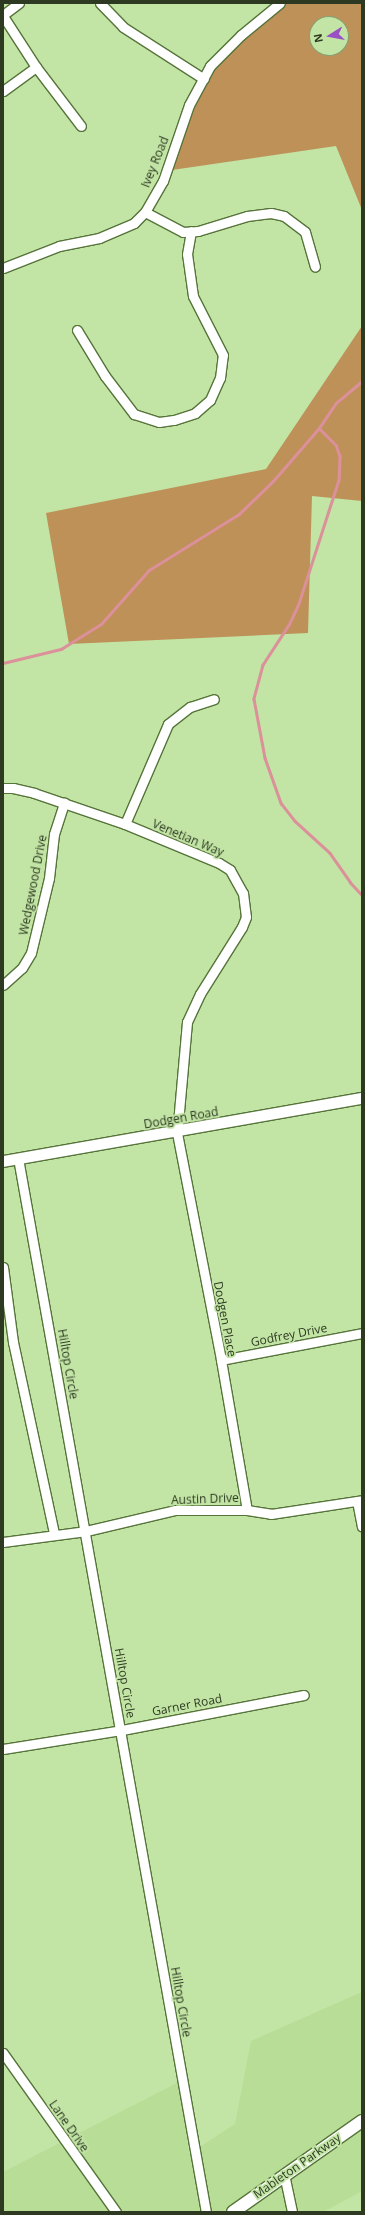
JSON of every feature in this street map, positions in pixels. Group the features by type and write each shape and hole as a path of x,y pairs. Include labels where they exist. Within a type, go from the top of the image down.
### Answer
{"main road":[{"name":"Mableton Parkway","path":"233,2212 284,2174 362,2121"}],"street":[{"path":"19,3 3,16 36,67 82,126"},
{"path":"100,3 123,27 204,79"},
{"name":"Ivey Road","path":"3,268 59,246 79,244 134,223 144,212 163,181 189,105 210,66 280,3"},
{"path":"3,91 36,67"},
{"path":"144,212 183,232 247,216 271,213 284,216 305,232 315,267"},
{"path":"77,330 105,376 134,414 159,422 174,420 195,413 210,400 220,378 223,355 193,296 187,254 191,231"},
{"path":"125,824 168,724 190,707 214,699"},
{"name":"Venetian Way","path":"3,788 13,788 64,803 125,824 219,863 230,870 243,893 246,917 242,927 200,994 187,1022 177,1132"},
{"name":"Wedgewood Drive","path":"3,985 22,968 31,953 49,878 54,834 64,803"},
{"name":"Dodgen Road","path":"3,1162 18,1158 177,1132 362,1098"},
{"name":"Dodgen Place","path":"177,1132 221,1360 247,1510"},
{"name":"Hilltop Circle","path":"18,1158 122,1730 206,2212"},
{"path":"3,1267 13,1342 54,1534"},
{"name":"Godfrey Drive","path":"221,1360 362,1333"},
{"path":"359,1500 362,1527"},
{"name":"Austin Drive","path":"3,1542 54,1534 86,1531 175,1510 247,1510 271,1514 359,1500"},
{"name":"Garner Road","path":"3,1749 122,1730 304,1695"},
{"name":"Lane Drive","path":"3,2053 116,2212"},
{"path":"284,2174 292,2212"}],"shaded area":[{"path":"286,3 362,3 362,210 336,146 172,170 194,106 220,54 279,11"},
{"path":"362,326 362,501 312,496 308,633 69,644 46,513 266,469"},
{"path":"362,1992 362,2191 323,2212 3,2212 3,2172 179,2082 189,2154 235,2124 251,2041"}],"waterway":[{"path":"3,663 61,649 101,624 149,570 239,514 273,481 319,428 336,403 362,381"},
{"path":"319,428 336,445 340,456 339,480 299,604 289,625 263,665 254,699 265,758 281,803 295,821 330,853 350,882 362,895"}]}
